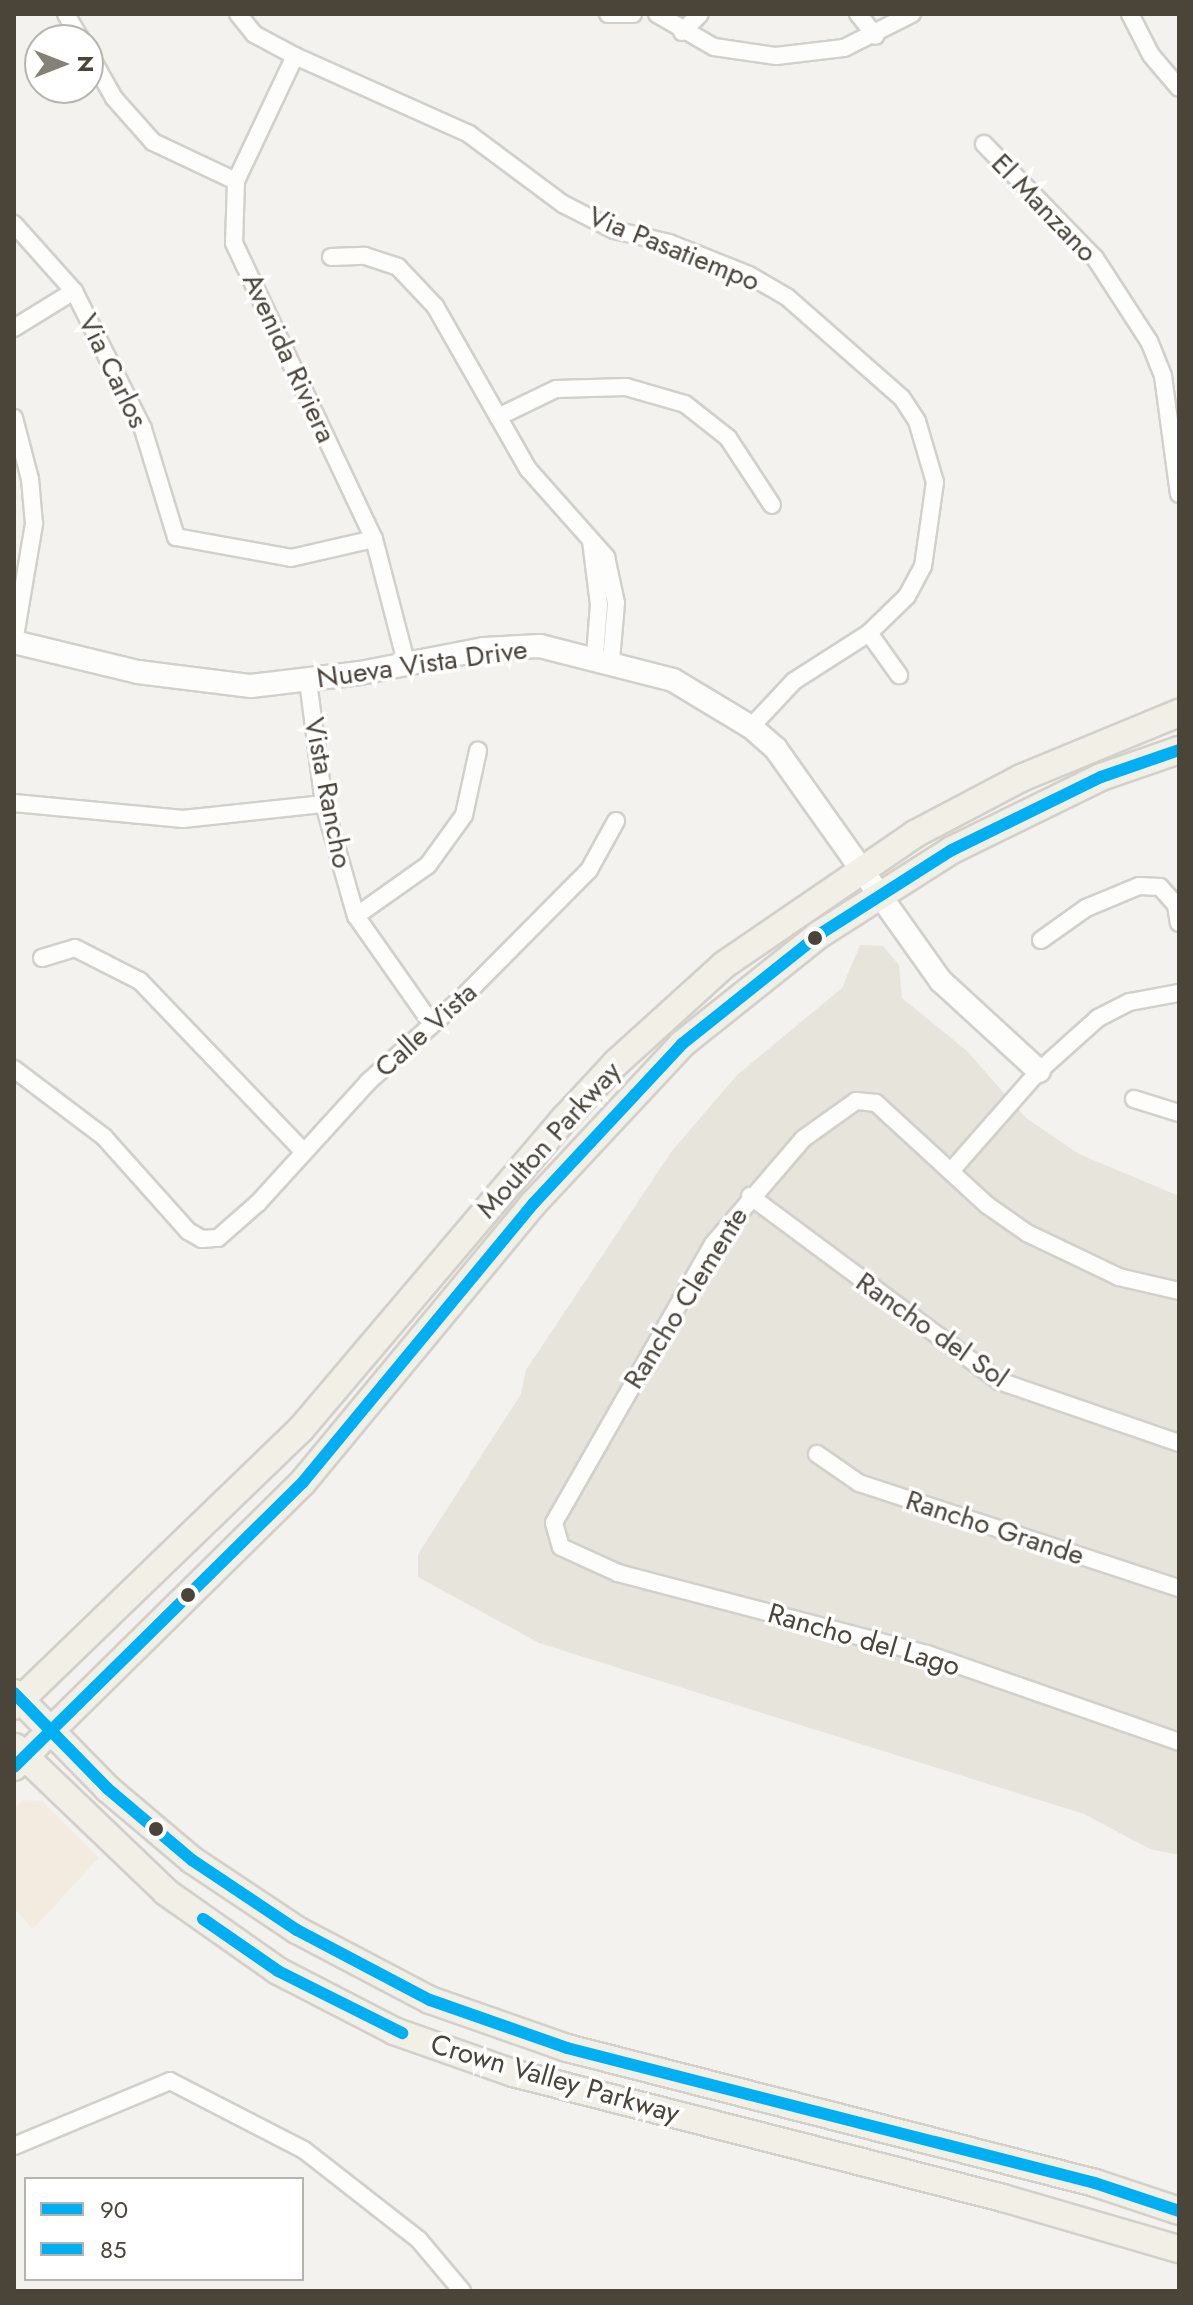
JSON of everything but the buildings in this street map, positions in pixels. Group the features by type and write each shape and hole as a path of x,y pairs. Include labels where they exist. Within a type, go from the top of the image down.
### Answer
{"main road":[{"name":"Moulton Parkway","path":"16,1699 301,1429 616,1063 724,965 915,834 1021,778 1179,713"},
{"name":"Moulton Parkway","path":"18,1756 53,1728 161,1627 303,1482 533,1204 682,1044 820,934 880,899 952,850 1027,810 1179,750"},
{"name":"Crown Valley Parkway","path":"16,1699 53,1728 108,1789 230,1888 297,1930 430,2000 567,2048 1095,2183 1179,2211"},
{"name":"Crown Valley Parkway","path":"18,1756 118,1850 210,1925 278,1971 394,2031 513,2073 1003,2198 1179,2249"}],"street":[{"name":"Via Pasatiempo","path":"238,14 254,34 295,56 469,134 563,204 614,230 669,243 749,275 787,297 881,376 917,421 935,482 936,503 916,581 869,633 794,681 751,727"},
{"path":"608,14 633,14"},
{"path":"657,14 682,32 714,47 776,56 830,51 876,36 912,14"},
{"path":"682,32 700,14"},
{"path":"858,14 876,36"},
{"path":"1130,14 1144,44 1179,88"},
{"name":"Avenida Riviera","path":"295,56 236,181 234,243 374,539 406,662"},
{"path":"104,80 114,98 153,142 236,181"},
{"name":"El Manzano","path":"984,144 1095,258 1149,341 1176,427 1179,494"},
{"name":"Via Carlos","path":"14,224 74,291 143,429 176,537 291,558 374,539"},
{"path":"331,257 365,256 398,267 435,306 528,469 591,541 604,585 603,658"},
{"path":"14,328 74,291"},
{"path":"498,417 556,389 626,387 685,404 728,438 772,505"},
{"path":"14,418 30,479 34,524 29,578 14,642"},
{"path":"869,633 899,675"},
{"name":"Nueva Vista Drive","path":"14,642 191,681 251,686 308,681 406,662 540,646 603,658 673,680 751,727 807,786 880,899 941,981 1039,1071"},
{"name":"Vista Rancho","path":"308,681 324,804 356,916 432,1024"},
{"path":"356,916 428,865 464,815 478,751"},
{"path":"14,803 183,819 324,804"},
{"name":"Calle Vista","path":"14,1069 104,1137 195,1237 209,1240 227,1234 303,1151 589,870 616,821"},
{"path":"1041,940 1086,908 1139,886 1160,887 1176,905 1179,923"},
{"path":"42,958 75,948 140,981 303,1151"},
{"path":"1179,993 1130,1002 1098,1018 1039,1071 951,1171 987,1205 1073,1259 1119,1277 1179,1291"},
{"path":"1134,1099 1179,1113"},
{"name":"Rancho Clemente","path":"554,1536 558,1512 678,1302 750,1196 803,1139 846,1106 866,1100 876,1103 951,1171"},
{"name":"Rancho del Sol","path":"750,1196 999,1381 1179,1443"},
{"name":"Rancho Grande","path":"817,1454 859,1483 1179,1588"},
{"name":"Rancho del Lago","path":"554,1536 571,1555 618,1573 927,1654 1179,1742"},
{"path":"14,2146 170,2081 304,2150 419,2240 462,2291"}],"shaded area":[{"path":"860,945 883,946 899,965 902,998 967,1051 1026,1118 1079,1154 1179,1196 1179,1855 1150,1849 1084,1814 539,1643 418,1577 418,1554 521,1394 526,1370 671,1152 737,1075 842,988"},
{"path":"23,1800 42,1801 99,1858 33,1929 14,1909 14,1808"}],"transit line":[{"name":"90","path":"14,1767 303,1482 533,1204 682,1044 820,934 952,850 1101,777 1179,750"},
{"name":"85","path":"14,1693 108,1789 192,1860 297,1930 430,2000 567,2048 1095,2183 1179,2211"},
{"name":"85","path":"203,1919 278,1971 402,2033"}]}
